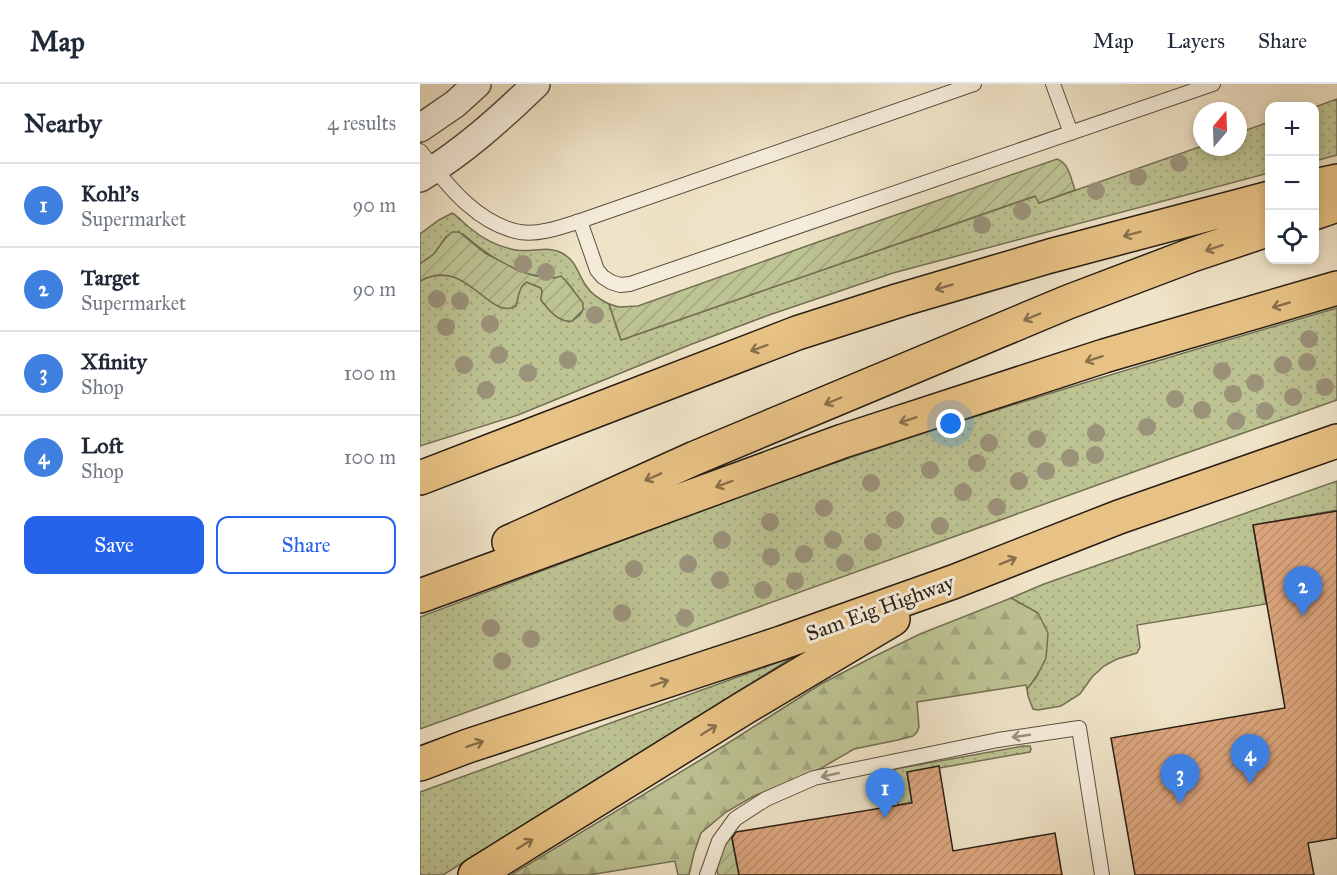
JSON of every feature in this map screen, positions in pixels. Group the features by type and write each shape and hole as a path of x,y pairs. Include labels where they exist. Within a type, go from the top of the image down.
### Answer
{"highway":[{"path":"1319,185 1337,181"},
{"path":"420,478 797,333 1050,256 1265,199"},
{"path":"1319,211 1337,205"},
{"path":"420,582 695,458 1068,302 1265,230"},
{"path":"420,596 843,441 1104,356 1337,288"},
{"name":"Sam Eig Highway","path":"420,764 479,742 781,643 953,582 1119,517 1337,441"},
{"path":"475,875 953,582"}],"street":[{"path":"420,128 477,84"},
{"path":"425,166 497,121 536,84"}],"lane":[{"path":"425,166 480,214 501,226 522,232 542,231 560,228 974,84"},
{"path":"1053,84 1071,133"},
{"path":"580,221 597,270 611,282 620,285 630,284 1213,84"},
{"path":"707,875 719,841 735,819 766,799 814,778 998,740 1079,728 1102,875"}],"green space":[{"path":"1337,99 1337,155 1319,160 1319,156 1319,106"},
{"path":"1265,123 1265,174 893,273 692,344 518,415 420,446 420,281 435,276 456,277 516,306 520,289 526,282 541,288 541,300 551,312 569,322 580,315 583,308 580,300 565,281 517,271 489,254 463,234 446,237 434,254 420,264 420,234 452,213 480,236 497,245 522,251 545,249 562,253 574,264 589,290 609,304 621,340 1036,196 1039,203 1193,149 1193,156 1247,156 1247,130"},
{"path":"1057,159 1067,168 1075,190 1039,203 1035,196 621,340 609,304 619,307 638,306"},
{"path":"452,232 459,232 485,253 519,271 536,276 554,278 561,276 583,303 583,310 572,321 558,318 541,300 541,288 527,282 521,289 516,306 506,308 496,305 451,276 436,275 420,281 420,264 434,254"},
{"path":"1337,308 1337,400 420,729 420,617 705,510 876,449 1048,394"},
{"path":"1337,481 1337,510 1253,525 1266,604 1137,625 1140,647 1137,653 1104,666 1092,677 1080,694 1061,706 1033,709 1027,689 1037,676 1038,613 1011,598 1044,584"},
{"path":"1011,598 1038,613 1048,633 1046,658 1027,689 1026,685 917,702 919,727 913,736 854,749 818,770 754,796 726,812 701,833 689,875 678,875 675,861 589,875 511,875 821,684 920,634"},
{"path":"793,657 443,875 420,875 420,792"},
{"path":"1030,746 1030,752 907,772 912,802 898,805 893,775 895,769"},
{"path":"731,834 739,875 718,875 715,860"}],"building":[{"path":"1337,511 1337,838 1308,843 1314,875 1135,875 1111,738 1285,708 1253,525"},
{"path":"939,766 953,851 1055,833 1062,875 739,875 732,838 736,832 912,803 907,772"}],"place":[{"name":"Target","path":"1303,616"},
{"name":"Loft","path":"1250,784"},
{"name":"Xfinity","path":"1180,804"},
{"name":"Kohl's","path":"885,818"}]}
